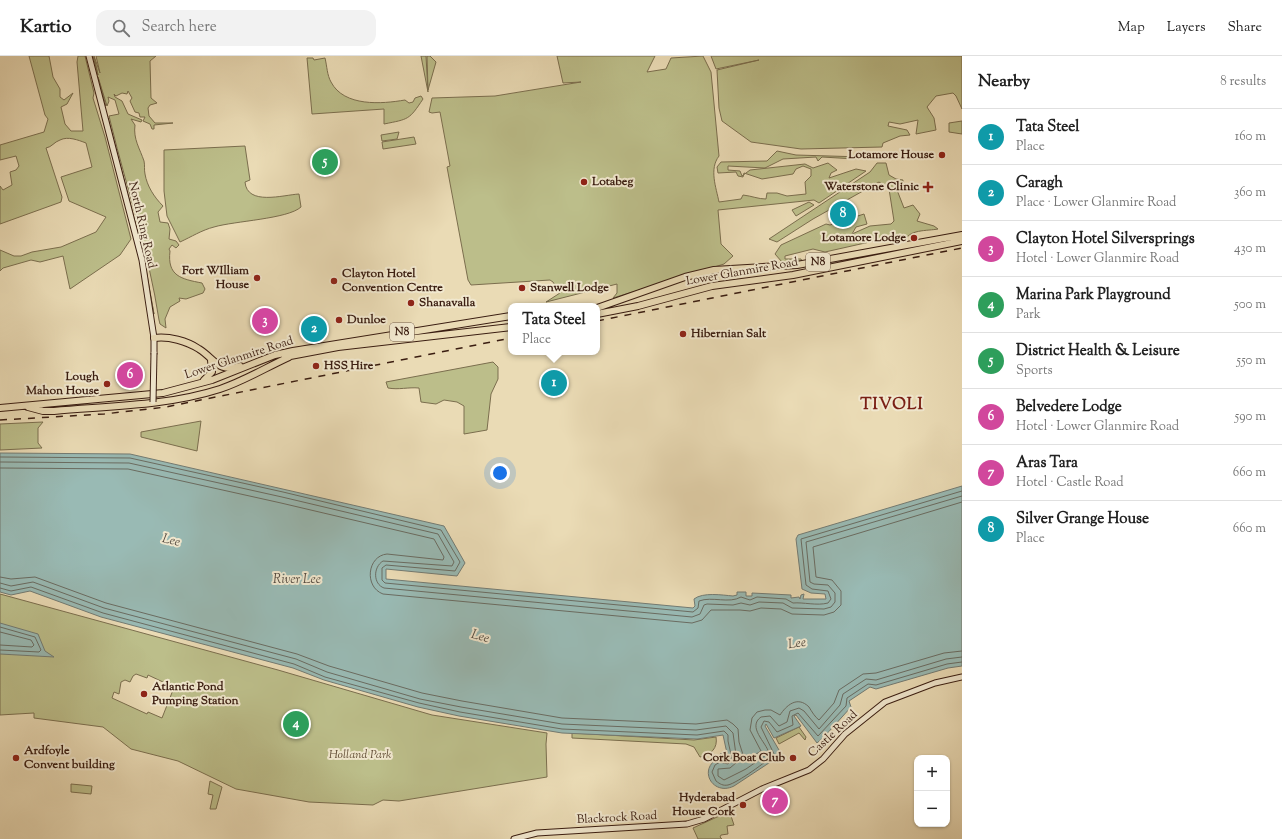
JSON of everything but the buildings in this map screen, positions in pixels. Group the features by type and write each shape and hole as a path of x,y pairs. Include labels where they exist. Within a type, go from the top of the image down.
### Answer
{"highway":[{"name":"Lower Glanmire Road","path":"600,307 686,277 714,270 797,265 962,235"},
{"name":"Lower Glanmire Road","path":"600,313 638,306 717,285 793,275 962,242"},
{"name":"Lower Glanmire Road","path":"164,393 212,380 275,355 338,342 508,316"},
{"name":"Lower Glanmire Road","path":"0,408 164,393 192,389 271,361 291,356 338,347 508,327"},
{"name":"N8","path":"154,338 162,337 192,345 202,351 221,367 234,368 275,355"},
{"path":"26,406 43,411 54,411 190,397 220,389 251,377 291,356"},
{"path":"195,385 210,376 213,366 211,360"}],"main road":[{"name":"North Ring Road","path":"89,56 140,256 154,338 153,402"},
{"name":"Castle Road","path":"720,812 762,789 809,770 823,759 845,734 882,704 935,683 962,677"},
{"name":"Blackrock Road","path":"514,839 541,832 687,824 720,812"}],"green space":[{"path":"29,56 49,56 53,77 60,89 60,97 64,100 73,93 67,104 61,107 65,124 71,131 83,131 77,62 78,56 85,56 94,93 93,98 105,137 131,239 120,255 70,289 63,256 40,262 31,260 3,268 0,271 0,250 14,256 21,256 32,252 61,247 96,232 106,217 69,201 61,177 92,167 86,143 66,138 46,148 62,197 61,202 0,224 0,186 3,190 12,185 10,172 16,170 19,166 16,156 0,160 0,145 44,132 48,119 45,115"},
{"path":"91,56 93,56 98,75 94,56 100,73 96,56 156,56 150,61 151,98 157,103 150,105 148,108 149,116 155,123 173,123 154,125 154,129 152,129 150,124 143,121 145,117 140,117 139,113 135,112 130,101 132,98 128,91 127,94 122,93 116,96 114,94 115,97 122,101 128,114 142,120 141,122 131,119 135,125 136,139 144,161 147,183 151,191 163,206 158,212 160,222 168,223 170,229 169,239 176,241 179,245 176,248 172,245 169,249 173,271 182,278 202,283 205,289 203,293 186,299 179,298 180,301 170,307 165,319 166,328 160,324 150,270 109,116 119,114 115,100 108,97 109,101 107,106 98,77 106,106 104,105"},
{"path":"421,56 426,56 428,92"},
{"path":"427,56 430,56 436,62 428,90"},
{"path":"557,56 655,56 647,72 666,69 671,58 703,56 711,72 719,156 714,167 714,178 719,202 741,199 743,195 766,199 767,193 777,193 787,196 806,194 805,182 811,176 811,169 803,166 796,169 793,174 762,179 745,173 750,170 805,164 813,168 828,163 837,170 831,173 829,178 856,169 866,171 819,203 814,200 718,210 721,244 733,256 724,264 613,298 617,293 617,284 546,302 560,293 550,280 471,285 468,280 447,167 450,166 440,112 429,112 432,98 495,96 581,82 563,83"},
{"path":"711,56 962,56 962,109 953,93 936,96 927,107 934,118 936,130 916,134 918,120 900,124 889,122 888,126 907,130 910,135 900,136 883,143 882,147 801,149 751,142 722,121 719,108 717,70 759,60 716,69"},
{"path":"307,58 313,58 314,60 325,58 331,82 337,90 354,100 375,103 405,100 409,103 413,102 415,98 421,96 423,99 408,118 384,124 384,109 312,114"},
{"path":"108,118 143,252 154,314 141,246"},
{"path":"962,121 962,134 949,132 949,123"},
{"path":"399,132 397,139 382,141 381,135"},
{"path":"414,137 416,144 383,149 382,142"},
{"path":"245,146 250,180 245,182 247,189 252,194 259,197 299,194 301,207 294,211 273,217 214,227 180,242 167,216 164,191 164,150"},
{"path":"777,151 796,155 863,157 856,159 822,157 818,161 816,157 783,159 765,168 728,166 728,170 740,171 742,176 744,175 743,177 738,176 736,172 718,173 717,167 721,162 767,161"},
{"path":"877,163 886,163 889,175 896,179 903,180 902,187 899,186 897,190 904,208 913,205 920,214 917,221 934,226 938,229 914,233 907,238 905,242 900,242 896,238 883,242 875,239 874,241 825,252 813,249 785,256 785,259 801,259 802,261 782,262 775,254 781,245 826,224 830,225 864,214 867,224 856,227 852,234 870,226 891,224 894,221 889,189 879,182 813,219 777,242 769,239 870,172"},
{"path":"809,202 814,205 796,216 792,210"},
{"path":"493,362 498,367 498,379 491,394 487,430 464,434 464,406 457,402 444,400 436,404 421,402 419,388 388,388 386,382"},
{"path":"201,421 197,451 141,437 141,432"},
{"path":"43,422 38,428 38,443 42,448 0,450 0,424"},
{"name":"Holland Park","path":"0,594 278,670 432,715 547,733 547,777 399,801 383,800 373,805 309,802 236,789 178,761 131,749 103,727 34,718 34,713 0,715","holes":["136,674 147,678 148,675 163,682 162,685 173,690 162,718 148,712 147,714 112,698 114,692 119,694 121,682 125,680 130,682"]},
{"path":"799,727 806,737 805,740 799,733 779,744 776,738"},
{"path":"572,733 694,740 716,737 716,744 715,748 710,753 700,757 694,747 686,744 572,738"},
{"path":"210,781 222,787 216,809 210,809 213,795 208,794"},
{"path":"71,784 92,786 91,794 71,792"},
{"path":"728,812 730,813 734,825 727,826 728,834 721,835 720,837 722,839 698,839 693,828"}],"water":[{"name":"River Lee","path":"0,453 130,454 444,526 465,563 457,576 386,569 386,579 693,608 695,606 694,599 702,595 713,594 733,596 737,595 737,592 746,592 746,596 752,596 752,593 791,595 791,598 799,597 800,599 801,595 804,594 803,599 826,599 825,594 811,593 802,589 796,539 798,535 962,486 962,666 948,668 876,689 870,687 849,701 851,707 817,743 796,715 794,716 801,726 774,738 766,724 765,726 779,750 779,755 734,786 719,788 710,779 708,773 709,767 713,762 721,757 720,754 723,753 725,760 728,758 723,735 697,739 562,733 459,716 418,707 324,680 293,668 101,617 30,591 11,595 0,592"},
{"path":"0,623 38,634 45,651 54,657 0,654"}],"railway":[{"path":"600,320 962,248"},
{"path":"0,420 104,414 166,407 508,339"}],"place":[{"name":"Lotamore House","path":"942,155"},
{"name":"District Health & Leisure","path":"325,162"},
{"name":"Lotabeg","path":"584,182"},
{"name":"Waterstone Clinic","path":"928,187"},
{"name":"Silver Grange House","path":"843,214"},
{"name":"Lotamore Lodge","path":"914,238"},
{"name":"Fort WIlliam House","path":"257,278"},
{"name":"Clayton Hotel Convention Centre","path":"334,281"},
{"name":"Stanwell Lodge","path":"522,288"},
{"name":"Shanavalla","path":"411,303"},
{"name":"Dunloe","path":"339,320"},
{"name":"Clayton Hotel Silversprings","path":"265,321"},
{"name":"Caragh","path":"314,329"},
{"name":"Hibernian Salt","path":"683,334"},
{"name":"HSS Hire","path":"316,366"},
{"name":"Belvedere Lodge","path":"130,375"},
{"name":"Tata Steel","path":"554,383"},
{"name":"Lough Mahon House","path":"107,384"},
{"name":"Atlantic Pond Pumping Station","path":"144,694"},
{"name":"Marina Park Playground","path":"296,724"},
{"name":"Ardfoyle Convent building","path":"16,758"},
{"name":"Cork Boat Club","path":"793,758"},
{"name":"Aras Tara","path":"775,801"},
{"name":"Hyderabad House Cork","path":"743,805"}],"district":[{"name":"TIVOLI","path":"892,405"}],"water label":[{"name":"Lee","path":"171,541"},
{"name":"Lee","path":"480,637"},
{"name":"Lee","path":"797,644"}]}
